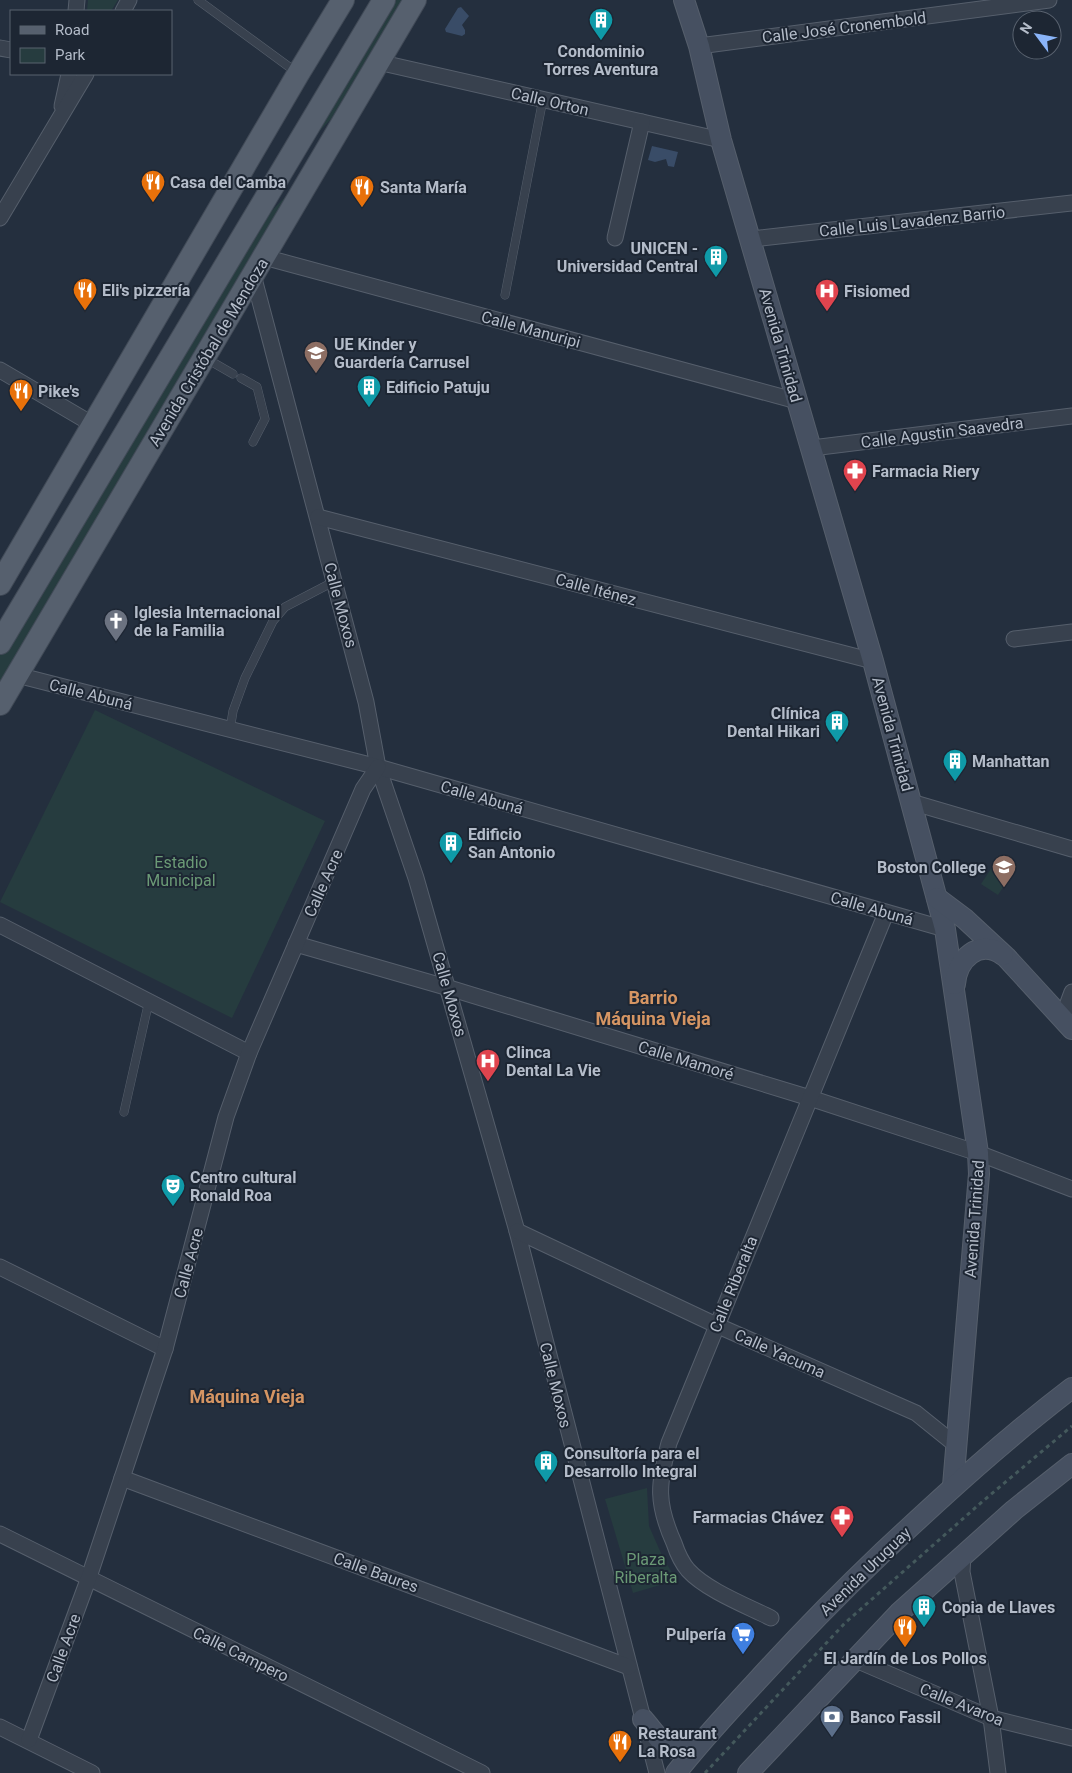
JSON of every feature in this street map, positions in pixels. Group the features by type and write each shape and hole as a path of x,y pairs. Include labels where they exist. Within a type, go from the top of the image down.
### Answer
{"main road":[{"path":"0,584 92,424 343,0"},
{"name":"Avenida Cristóbal de Mendoza","path":"0,643 246,228 384,0"},
{"name":"Avenida Cristóbal de Mendoza","path":"0,704 415,0"},
{"name":"Avenida Trinidad","path":"684,0 699,46 721,140 752,239 797,401 874,661 945,929 978,1153 979,1174 953,1486"},
{"path":"246,228 286,182 340,126"},
{"path":"936,898 964,919 1006,957 1067,1024"},
{"path":"954,988 958,969 962,961 973,952 980,949 992,949 1006,957"},
{"name":"Avenida Uruguay","path":"676,1773 699,1744 852,1581 953,1486 1029,1421 1072,1388"},
{"path":"748,1773 899,1613 1014,1510 1072,1464"},
{"path":"643,1719 660,1739 672,1749 687,1750 699,1744"}],"street":[{"name":"Calle José Cronembold","path":"699,46 1050,0"},
{"name":"Calle Orton","path":"378,62 721,140"},
{"path":"60,118 68,75"},
{"path":"0,218 85,75"},
{"path":"615,238 642,122"},
{"name":"Calle Luis Lavadenz Barrio","path":"752,239 1072,203"},
{"name":"Calle Manuripi","path":"259,266 797,401"},
{"name":"Calle Moxos","path":"259,266 318,517 366,702 378,768 416,878 517,1231 657,1773"},
{"path":"0,370 92,424"},
{"name":"Calle Agustin Saavedra","path":"812,448 1072,416"},
{"name":"Calle Iténez","path":"318,517 874,661"},
{"path":"1014,639 1072,632"},
{"name":"Calle Abuná","path":"17,675 378,768 945,929"},
{"name":"Calle Acre","path":"29,1740 88,1580 165,1349 226,1117 249,1053 363,789 378,768"},
{"path":"911,802 1072,849"},
{"name":"Calle Riberalta","path":"771,1618 703,1583 687,1570 662,1513 660,1493 662,1471 669,1443 716,1325 886,913"},
{"path":"0,925 249,1053"},
{"name":"Calle Mamoré","path":"296,944 449,988 810,1098 978,1153 1072,1189"},
{"path":"1067,1024 1072,992"},
{"name":"Calle Yacuma","path":"517,1231 716,1325 916,1413 957,1446"},
{"path":"0,1267 165,1349"},
{"name":"Calle Baures","path":"122,1478 629,1667"},
{"name":"Calle Campero","path":"0,1534 88,1580 482,1773"},
{"path":"963,1555 962,1572 991,1718 998,1773"},
{"name":"Calle Avaroa","path":"856,1660 991,1718 1072,1738"},
{"path":"0,1727 92,1773"}],"lane":[{"path":"198,0 298,74"},
{"path":"505,295 542,99"},
{"path":"205,357 256,387 265,419 253,442"},
{"path":"230,730 233,711 245,678 273,622 285,606 335,580"},
{"path":"124,1112 149,1001"}],"path":[{"path":"705,1773 845,1623 983,1501 1072,1426"}],"green space":[{"path":"88,0 118,0 112,10 87,10"},
{"path":"389,0 402,0 331,119 294,158"},
{"path":"286,196 0,682 0,654 251,232"},
{"name":"Estadio Municipal","path":"95,710 325,821 232,1018 0,902"},
{"path":"1000,855 1017,866 998,895 981,884"},
{"name":"Plaza Riberalta","path":"647,1488 649,1526 664,1560 677,1580 633,1593 605,1499"}],"water":[{"path":"461,7 469,16 462,25 465,34 462,36 446,32 445,29 458,8"},
{"path":"652,146 678,152 674,167 668,166 666,159 655,162 648,160"}],"place":[{"name":"Condominio Torres Aventura","path":"601,41"},
{"name":"Casa del Camba","path":"153,203"},
{"name":"Santa María","path":"362,208"},
{"name":"UNICEN - Universidad Central","path":"716,278"},
{"name":"Eli's pizzería","path":"85,311"},
{"name":"Fisiomed","path":"827,312"},
{"name":"UE Kinder y Guardería Carrusel","path":"316,374"},
{"name":"Edificio Patuju","path":"369,408"},
{"name":"Pike's","path":"21,412"},
{"name":"Farmacia Riery","path":"855,492"},
{"name":"Iglesia Internacional de la Familia","path":"116,642"},
{"name":"Clínica Dental Hikari","path":"837,743"},
{"name":"Manhattan","path":"955,782"},
{"name":"Edificio San Antonio","path":"451,864"},
{"name":"Boston College","path":"1004,888"},
{"name":"Clinca Dental La Vie","path":"488,1082"},
{"name":"Centro cultural Ronald Roa","path":"173,1207"},
{"name":"Consultoría para el Desarrollo Integral","path":"546,1483"},
{"name":"Farmacias Chávez","path":"842,1538"},
{"name":"Copia de Llaves","path":"924,1628"},
{"name":"El Jardín de Los Pollos","path":"905,1648"},
{"name":"Pulpería","path":"743,1655"},
{"name":"Banco Fassil","path":"832,1738"},
{"name":"Restaurant La Rosa","path":"620,1763"}],"district":[{"name":"Barrio Máquina Vieja","path":"653,1008"},
{"name":"Máquina Vieja","path":"247,1397"}]}
